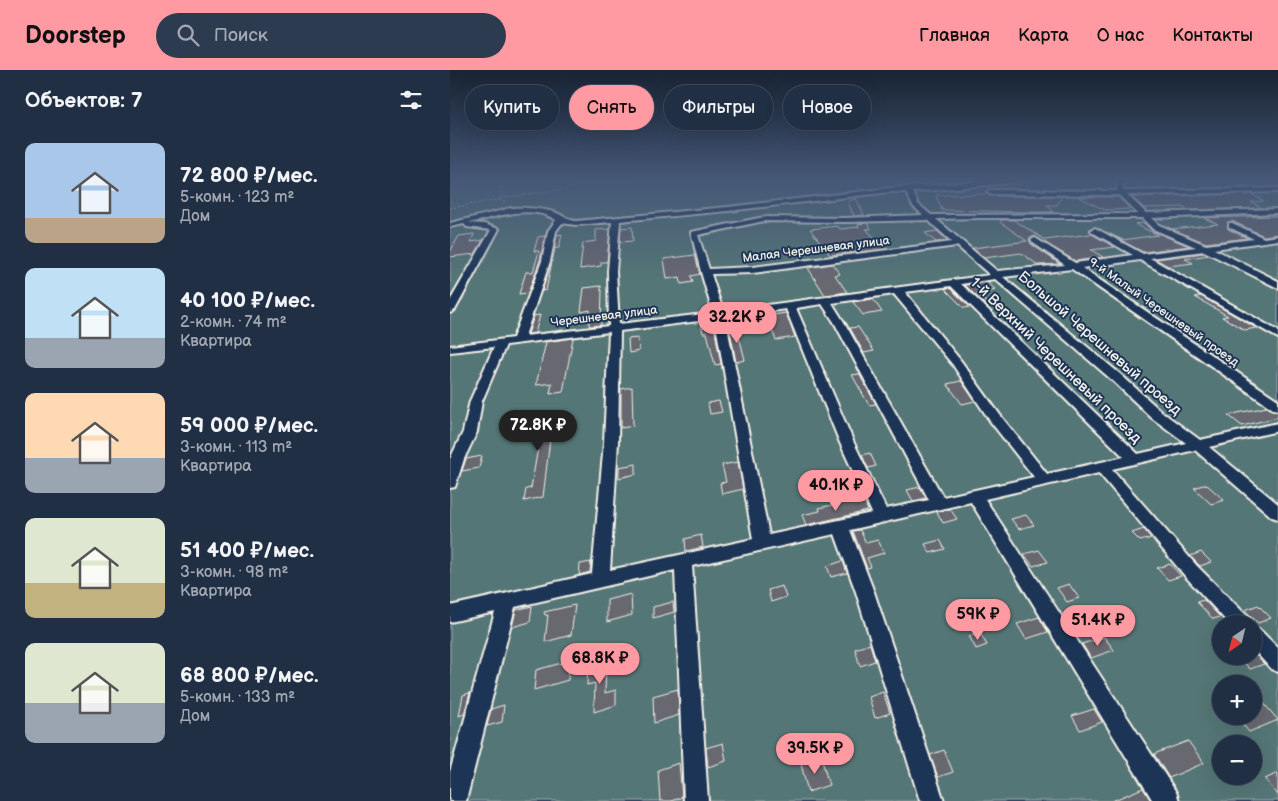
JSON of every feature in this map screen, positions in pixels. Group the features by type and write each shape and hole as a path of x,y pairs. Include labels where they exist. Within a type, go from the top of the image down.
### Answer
{"lane":[{"path":"450,226 502,213"},
{"path":"545,213 552,214 560,220 576,223 682,213"},
{"name":"Большой Черешневый проезд","path":"924,213 1116,377 1157,415 1199,446 1278,513"},
{"name":"Малая Черешневая улица","path":"960,243 753,270 704,272 694,234 764,219 1094,217 1181,213"},
{"path":"1143,214 1156,227 1206,248 1278,285"},
{"path":"600,580 611,442 615,327 613,322 612,271 616,219"},
{"path":"518,340 546,261 552,231 560,220"},
{"path":"450,226 475,225 495,229 450,310"},
{"path":"1232,225 1278,245"},
{"path":"1095,230 1278,335"},
{"name":"Черешневая улица","path":"450,349 790,306 998,275 1278,238"},
{"name":"9-й Малый Черешневый проезд","path":"1035,240 1278,406"},
{"path":"704,272 718,314 762,544"},
{"name":"1-й Верхний Черешневый проезд","path":"954,283 1136,460"},
{"path":"896,291 901,294 957,363 995,418 1045,481"},
{"path":"826,300 827,305 839,322 939,504"},
{"path":"790,306 839,426 882,517"},
{"path":"450,483 457,459 470,432 476,401 501,343"},
{"path":"450,614 1278,427"},
{"path":"1103,468 1191,571 1233,615"},
{"path":"975,496 1167,801"},
{"path":"840,526 865,592 932,801"},
{"path":"683,562 696,801"},
{"path":"454,801 507,601"},
{"path":"1262,645 1278,662"}],"green space":[{"path":"450,213 1278,213 1278,801 450,801"}],"building":[{"path":"853,213 863,213 864,215 854,216"},
{"path":"1278,216 1278,234 1264,236 1232,221 1228,222 1228,229 1247,238 1206,243 1172,229 1218,224 1204,218"},
{"path":"1001,220 1014,220 1045,240 1091,234 1115,247 1091,250 1103,257 1075,261 1034,236 1029,239 1031,244 1060,264 1038,265 1021,253 984,258 973,248 1027,241 1000,222"},
{"path":"868,223 871,229 866,229 885,249 830,255 810,229 838,226 840,229 859,227 858,224"},
{"path":"1144,223 1152,231 1189,246 1143,252 1106,232 1123,240 1158,235 1135,224"},
{"path":"632,227 633,241 620,242 621,228"},
{"path":"610,229 607,262 601,262 601,266 580,269 583,243 596,241 596,230"},
{"path":"937,231 948,241 936,242 925,233"},
{"path":"474,234 471,242 483,240 475,254 450,257 450,252 459,236"},
{"path":"562,234 559,248 555,248 546,290 542,291 552,261 557,235"},
{"path":"545,236 540,260 528,293 519,294 526,272 533,272 539,251 534,251 538,237"},
{"path":"1204,253 1208,255 1185,259 1193,263 1168,266 1156,259"},
{"path":"695,255 700,274 691,276 693,282 681,284 680,277 667,279 664,259"},
{"path":"832,264 840,274 835,275 847,292 825,295 808,268"},
{"path":"987,282 996,290 977,294 988,304 985,305 965,285"},
{"path":"601,286 601,325 589,326 590,310 581,312 584,288"},
{"path":"950,288 970,307 964,308 945,289"},
{"path":"1201,296 1256,328 1245,330 1222,317 1228,316 1195,297"},
{"path":"873,299 882,312 863,315 853,302"},
{"path":"786,313 795,337 776,340 766,316"},
{"path":"540,315 535,333 528,334 534,316"},
{"path":"713,321 721,364 715,365 707,333 703,333 701,323"},
{"path":"734,324 745,360 736,362 729,325"},
{"path":"858,327 874,351 864,353 850,328"},
{"path":"573,338 563,392 550,394 552,383 536,385 546,342"},
{"path":"638,338 639,351 629,353 628,339"},
{"path":"859,374 876,404 869,405 852,375"},
{"path":"961,381 975,401 962,404 947,384"},
{"path":"632,387 633,426 621,428 621,389"},
{"path":"719,401 722,412 710,414 708,403"},
{"path":"1267,407 1278,412 1278,417 1242,426 1228,415"},
{"path":"553,414 543,497 524,501 526,489 531,488 540,436 519,440 523,420"},
{"path":"870,453 876,466 868,468 862,455"},
{"path":"482,456 479,468 462,471 466,459"},
{"path":"738,462 743,489 722,494 720,483 726,482 722,465"},
{"path":"636,464 636,474 619,478 619,467"},
{"path":"1206,484 1224,500 1211,504 1194,488"},
{"path":"920,487 926,498 913,501 907,490"},
{"path":"863,498 868,511 806,525 802,515 820,511 819,508"},
{"path":"950,509 957,519 943,523 937,512"},
{"path":"1026,515 1034,525 1019,529 1011,519"},
{"path":"1144,529 1151,538 1140,541 1132,533"},
{"path":"860,530 866,543 878,540 884,553 867,558 871,567 867,568 853,531"},
{"path":"701,535 703,547 686,551 685,539"},
{"path":"940,540 945,549 930,553 925,544"},
{"path":"1039,550 1048,562 1033,566 1024,554"},
{"path":"1201,552 1211,562 1200,566 1190,556"},
{"path":"843,561 847,573 831,577 827,566"},
{"path":"591,562 590,572 579,575 580,564"},
{"path":"1170,564 1181,576 1168,580 1157,568"},
{"path":"1069,584 1079,598 1067,602 1057,588"},
{"path":"782,586 786,597 771,602 768,590"},
{"path":"631,594 632,615 607,622 607,600"},
{"path":"1204,600 1218,615 1212,615 1212,618 1197,602"},
{"path":"673,602 674,612 653,618 653,607"},
{"path":"575,605 571,635 545,642 548,615 545,615 544,612"},
{"path":"1258,605 1271,618 1262,621 1262,615 1250,615 1245,610"},
{"path":"532,606 530,622 512,627 516,610"},
{"path":"1039,617 1048,632 1026,639 1017,624"},
{"path":"980,633 987,645 976,649 969,636"},
{"path":"1104,637 1114,650 1091,658 1082,644"},
{"path":"870,644 875,661 860,666 855,649"},
{"path":"606,657 605,693 616,690 616,705 594,712 595,683 587,685 588,662"},
{"path":"569,661 568,680 534,690 536,670"},
{"path":"1246,665 1261,665 1250,669"},
{"path":"678,689 679,715 654,723 653,696"},
{"path":"883,692 890,713 875,718 869,697"},
{"path":"470,693 464,714 459,716 463,695"},
{"path":"1262,701 1278,720 1249,732 1243,725 1262,725"},
{"path":"504,705 502,722 487,726 491,709"},
{"path":"1094,709 1102,722 1080,730 1072,716"},
{"path":"1188,741 1204,763 1169,778 1154,754"},
{"path":"723,743 726,761 708,767 706,748"},
{"path":"944,750 953,772 938,777 930,755"},
{"path":"821,757 829,785 808,792 801,764"},
{"path":"679,763 682,797 671,801 660,801 658,770"},
{"path":"1278,773 1278,795 1265,779"},
{"path":"1143,788 1151,801 1112,801"}]}
